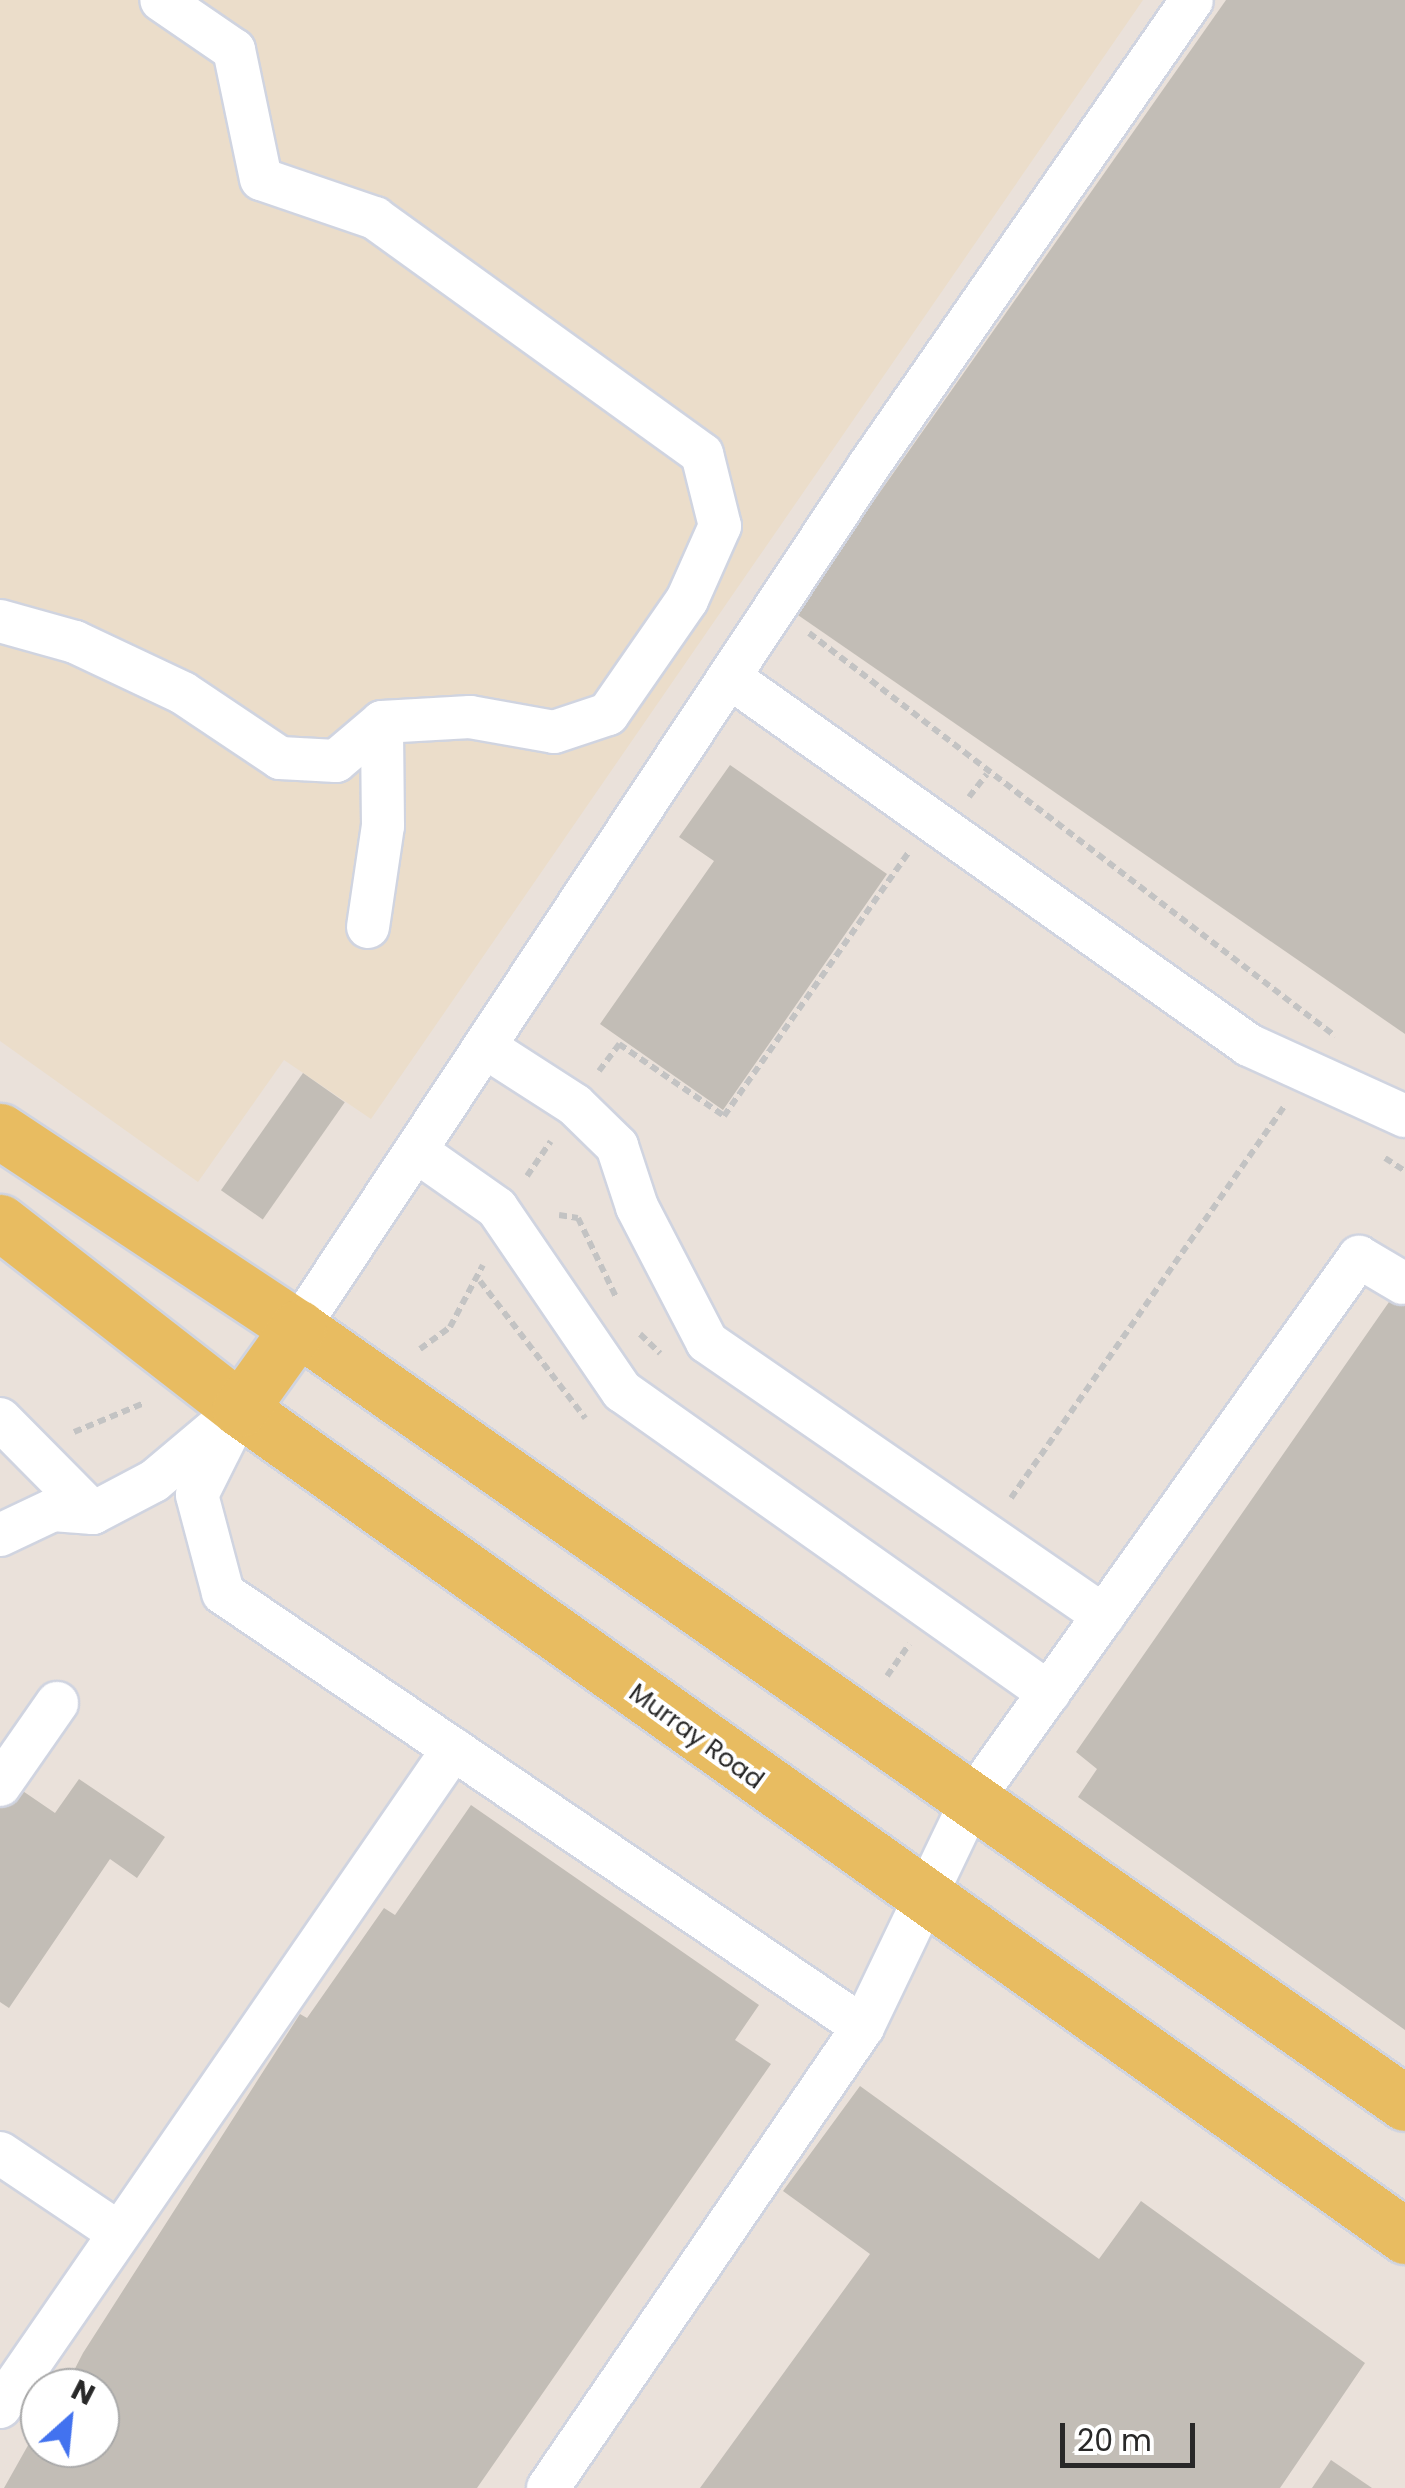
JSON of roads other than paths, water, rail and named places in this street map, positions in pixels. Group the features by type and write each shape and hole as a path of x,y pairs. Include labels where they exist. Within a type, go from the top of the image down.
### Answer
{"main road":[{"path":"0,1131 298,1328 1405,2103"},
{"name":"Murray Road","path":"0,1222 240,1410 926,1902 1405,2236"},
{"path":"240,1410 298,1328"}],"lane":[{"path":"0,621 74,642 183,693 280,758 336,761 382,722 470,717 554,732 608,714 687,600 720,526 702,454 375,218 261,179 234,50 162,0"},
{"path":"298,1328 728,677 1192,0"},
{"path":"728,677 1249,1045 1405,1116"},
{"path":"368,927 384,826 382,722"},
{"path":"485,1047 575,1105 617,1146 636,1207 707,1342 1104,1616"},
{"path":"416,1151 497,1208 622,1391 1049,1692"},
{"path":"548,2488 863,2027 972,1800 1359,1257 1403,1282"},
{"path":"0,1535 52,1510 93,1513 154,1481 240,1410"},
{"path":"240,1410 196,1495 223,1594 863,2027"},
{"path":"0,1419 93,1513"},
{"path":"0,1785 57,1703"},
{"path":"0,2407 453,1749"},
{"path":"0,2153 119,2234"}]}
